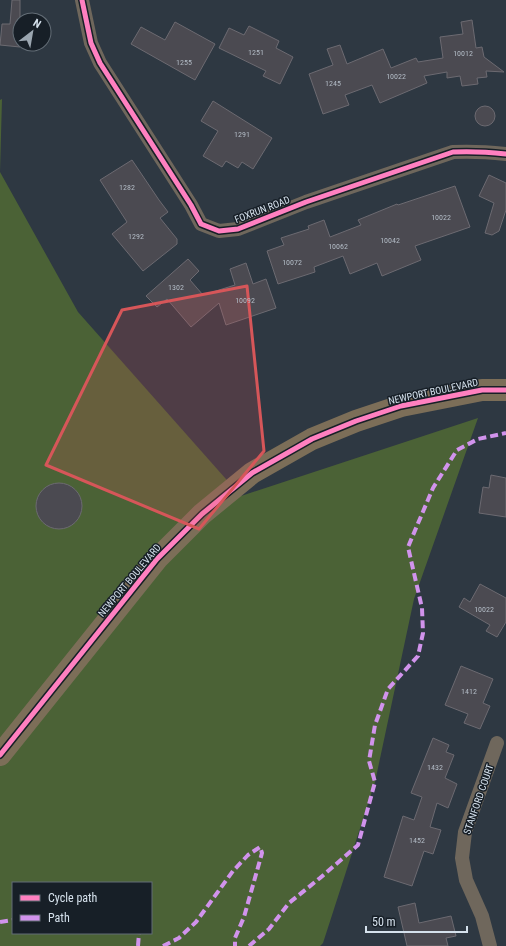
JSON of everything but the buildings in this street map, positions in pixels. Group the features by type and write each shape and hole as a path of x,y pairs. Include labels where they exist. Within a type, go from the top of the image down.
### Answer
{"main road":[{"name":"NEWPORT BOULEVARD","path":"0,755 157,559 202,514 252,473 312,439 356,421 401,406 482,390 506,390"}],"street":[{"name":"FOXRUN ROAD","path":"82,0 91,43 100,63 202,224 219,231 238,229 306,202 453,152 482,151 506,154"},
{"name":"STANFORD COURT","path":"490,946 482,916 466,880 462,858 465,832 497,743"}],"highlighted area":[{"path":"247,286 264,451 199,529 46,465 122,310"}],"green space":[{"path":"2,99 0,172 0,100"},
{"path":"0,172 78,312 241,496 478,418 414,599 375,782 323,943 320,946 0,946"}],"marked path":[{"path":"249,946 269,929 289,903 358,845 375,782 369,761 375,725 388,689 418,656 423,633 422,608 408,547 433,488 457,450 478,439 506,433"},
{"path":"163,946 179,938 196,922 233,871 248,855 260,847 262,853 244,917 235,938 235,946"},
{"path":"0,922 12,920"},
{"path":"138,946 139,934"}],"cycle path":[{"path":"82,0 91,43 100,63 191,205 201,224 219,231 238,229 306,202 453,152 506,154"},
{"path":"0,755 157,559 202,514 252,473 312,439 356,421 401,406 482,390 506,390"}]}
